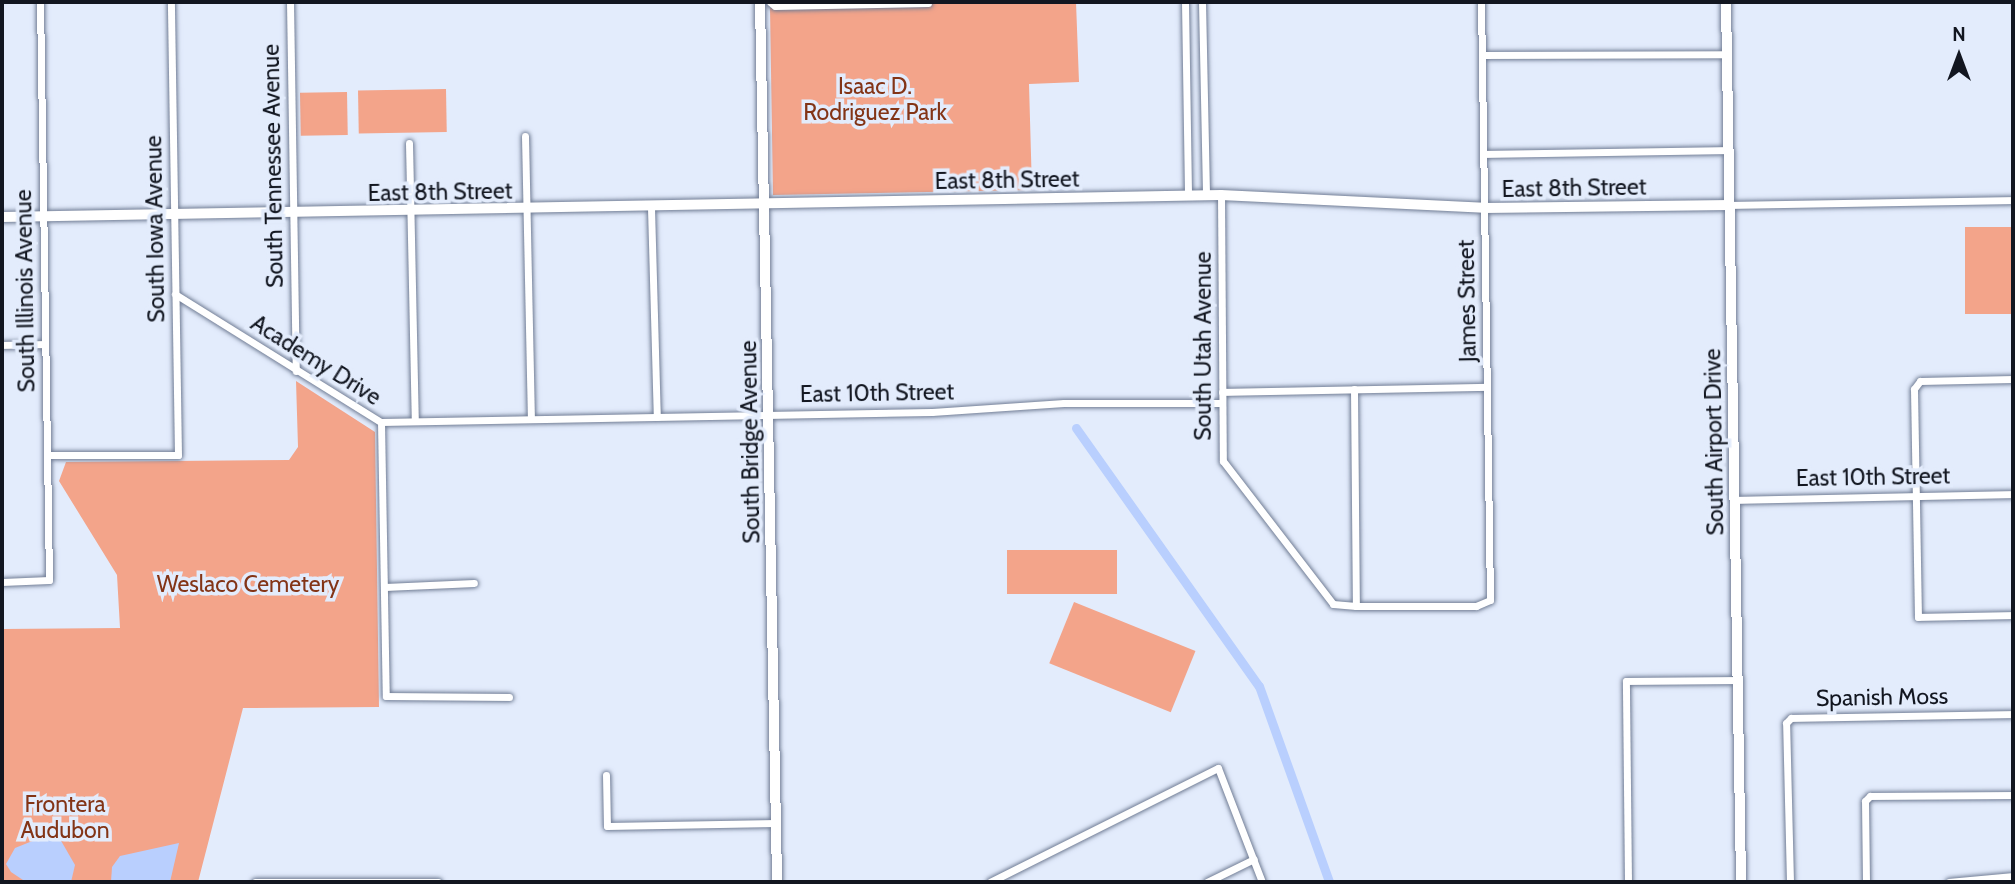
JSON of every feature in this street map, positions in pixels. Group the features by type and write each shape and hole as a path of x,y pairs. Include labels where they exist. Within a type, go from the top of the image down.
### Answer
{"street":[{"name":"South Illinois Avenue","path":"2,582 49,580 40,2"},
{"name":"South Iowa Avenue","path":"47,455 178,455 171,2"},
{"name":"South Tennessee Avenue","path":"289,2 296,371"},
{"name":"South Bridge Avenue","path":"760,2 777,882"},
{"path":"770,2 775,6 928,3"},
{"path":"1185,2 1188,195"},
{"path":"1202,2 1206,195"},
{"name":"James Street","path":"1356,606 1476,606 1490,600 1481,2"},
{"name":"South Airport Drive","path":"1726,2 1741,882"},
{"path":"1483,55 1727,54"},
{"path":"525,136 531,418"},
{"path":"409,143 415,420"},
{"path":"1484,154 1729,150"},
{"name":"East 8th Street","path":"2,217 410,213 1188,195 1485,208 2013,200"},
{"name":"South Utah Avenue","path":"1221,195 1223,461 1332,604 1356,606"},
{"path":"651,208 657,417"},
{"name":"Academy Drive","path":"175,294 381,422 531,418"},
{"path":"2,345 44,344"},
{"path":"2013,379 1920,381 1914,389 1918,617 2013,615"},
{"path":"1222,392 1487,387"},
{"path":"1354,389 1356,606"},
{"name":"East 10th Street","path":"531,418 1029,409 1064,402 1222,403"},
{"path":"381,422 386,696 509,697"},
{"name":"East 10th Street","path":"1734,500 2013,494"},
{"path":"384,587 474,583"},
{"path":"1628,882 1626,681 1737,680"},
{"name":"Spanish Moss","path":"1790,882 1786,723 1791,718 2013,714"},
{"path":"990,882 1218,768 1262,882"},
{"path":"606,775 607,826 776,823"},
{"path":"1866,882 1865,801 1870,796 2013,795"},
{"path":"1207,882 1254,859"},
{"path":"1949,882 2013,876"},
{"path":"255,882 438,882"}],"green space":[{"name":"Isaac D. Rodriguez Park","path":"933,2 1076,2 1079,82 1029,84 1032,190 773,195 770,8"},
{"path":"446,89 447,132 359,134 358,91"},
{"path":"347,92 348,135 301,136 300,93"},
{"path":"1965,227 2013,227 2013,314 1965,314"},
{"name":"Weslaco Cemetery","path":"296,381 375,432 379,707 243,708 198,882 2,882 2,629 120,628 117,575 59,481 66,462 289,460 298,447"},
{"path":"1007,550 1117,550 1117,594 1007,594"},
{"path":"1074,602 1195,651 1171,712 1049,663"}],"water":[{"path":"50,834 60,839 75,865 71,882 26,882 11,872 6,864 15,848"},
{"path":"179,843 170,882 111,882 112,867 120,856"}],"waterway":[{"path":"1076,428 1259,686 1329,882"}],"park label":[{"name":"Frontera Audubon","path":"65,817"}]}
